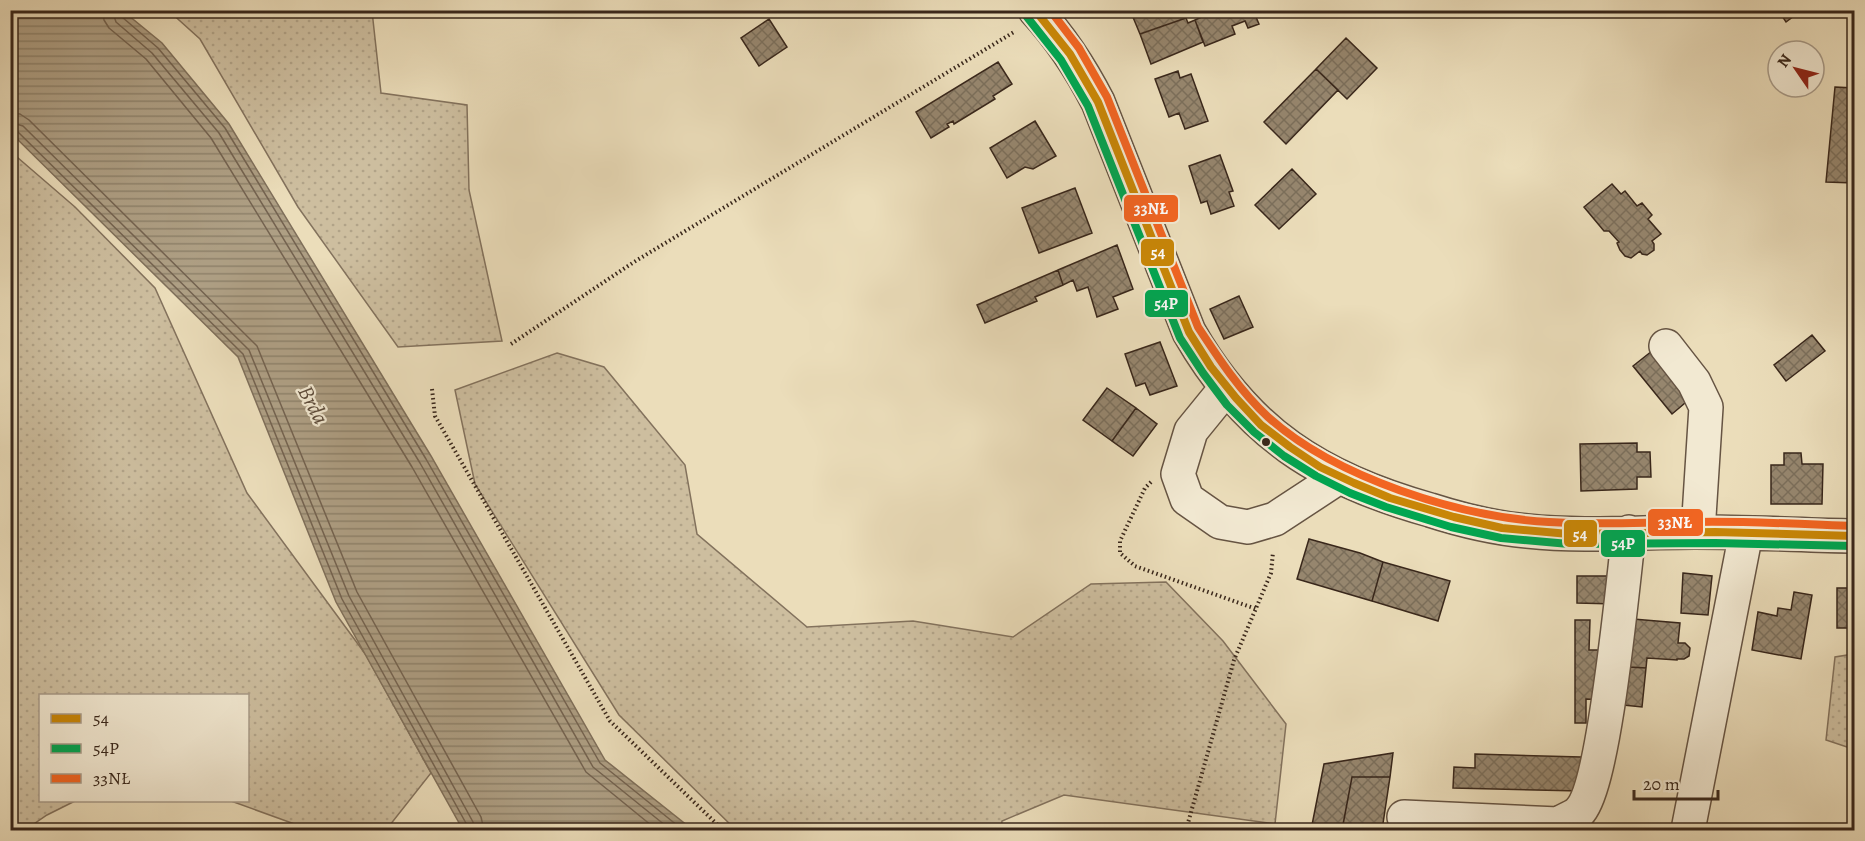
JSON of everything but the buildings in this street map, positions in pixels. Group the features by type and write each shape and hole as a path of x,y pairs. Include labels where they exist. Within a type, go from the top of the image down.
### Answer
{"street":[{"path":"1038,13 1084,75 1098,102 1189,332 1206,361 1226,388 1258,422 1297,453 1339,477 1372,492 1410,505 1490,525 1528,531 1854,536"},
{"path":"1666,346 1694,382 1706,407 1698,532"},
{"path":"1226,388 1191,432 1178,474 1187,499 1220,522 1248,527 1275,519 1339,477"},
{"path":"1404,817 1558,824 1579,812 1590,791 1606,720 1629,532"},
{"path":"1688,831 1746,533"}],"path":[{"path":"511,344 634,262 1038,13"},
{"path":"432,389 435,416 610,721 723,831"},
{"path":"1178,474 1156,477 1145,488 1120,541 1120,553 1135,566 1256,609"},
{"path":"1186,831 1234,660 1271,573 1275,519"}],"shaded area":[{"path":"169,11 372,11 381,93 467,105 469,190 502,341 398,347 298,207 200,39"},
{"path":"10,151 75,207 155,288 247,493 366,655 431,773 386,830 311,830 234,802 249,802 249,694 39,694 39,802 73,802 47,815 25,830 11,830"},
{"path":"557,353 604,367 685,465 697,534 807,627 913,621 1013,637 1091,584 1166,582 1223,641 1286,724 1275,824 1064,795 1002,821 1001,830 736,830 619,715 475,484 455,390"},
{"path":"1854,654 1854,748 1850,748 1826,740 1835,657"}],"water":[{"name":"Brda","path":"10,11 123,11 162,43 229,124 431,456 605,760 693,830 463,830 336,602 238,357 11,133"}],"transit line":[{"name":"54","path":"1035,10 1070,54 1098,102 1189,332 1211,367 1261,425 1320,467 1390,498 1502,528 1569,534 1715,532 1854,536"},
{"name":"33NŁ","path":"1050,10 1079,48 1107,97 1198,327 1239,386 1268,417 1296,439 1363,476 1400,490 1438,503 1514,519 1586,523 1735,522 1854,526"},
{"name":"54P","path":"1027,17 1061,60 1088,106 1180,338 1227,405 1254,432 1284,456 1316,476 1386,507 1451,527 1501,538 1569,544 1715,543 1854,546"}]}
